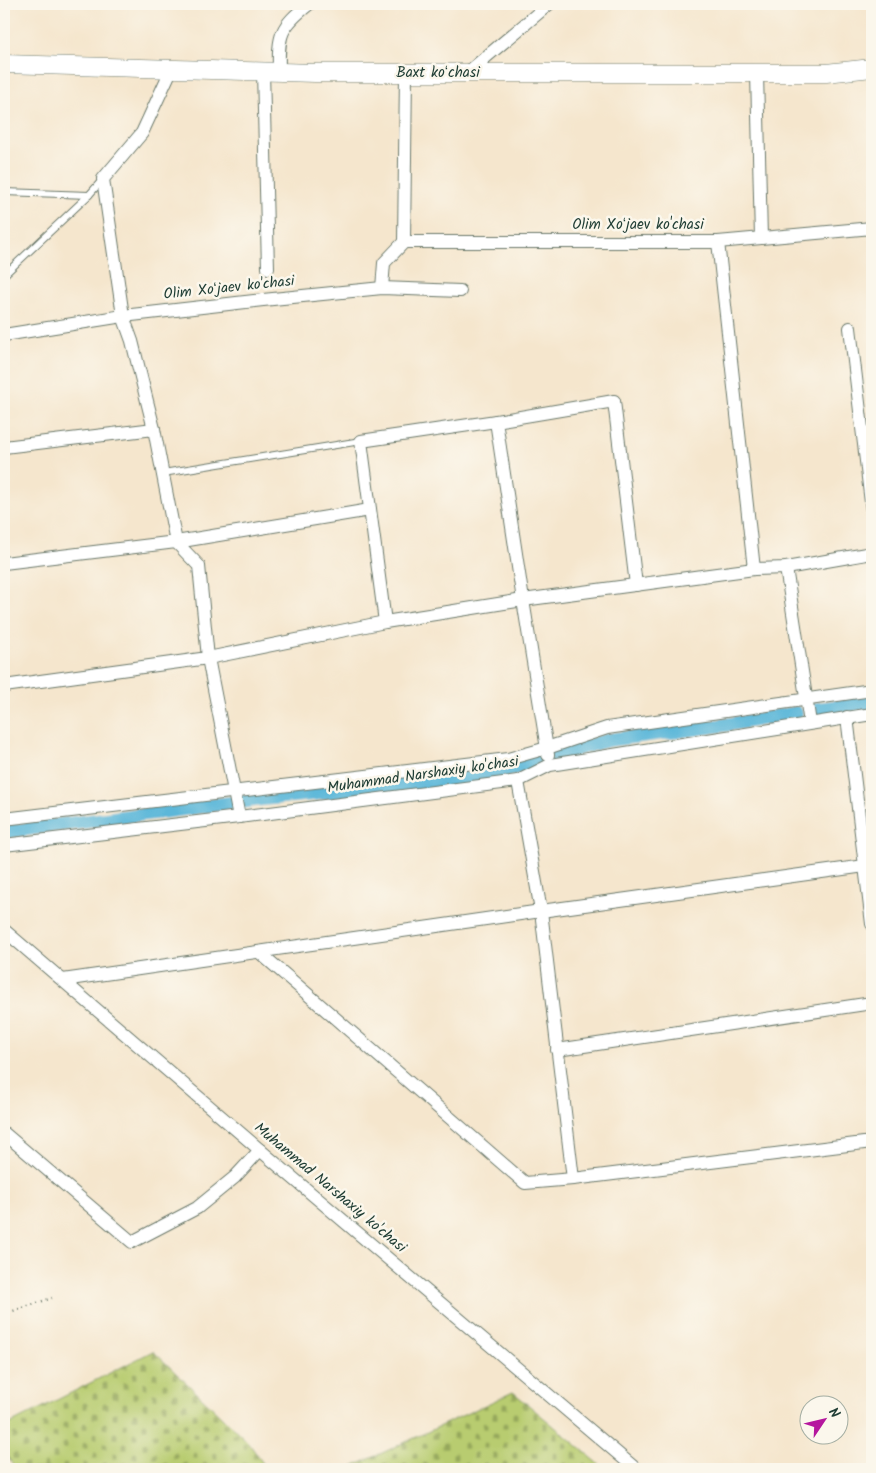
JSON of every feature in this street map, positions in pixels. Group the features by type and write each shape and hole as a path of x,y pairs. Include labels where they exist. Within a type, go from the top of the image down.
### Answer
{"main road":[{"name":"Baxt koʻchasi","path":"4,64 406,73 826,73 872,68"}],"street":[{"path":"268,268 271,71 284,27 309,4"},
{"path":"467,73 549,4"},
{"path":"172,68 142,133 103,179 123,316 132,341 154,429 176,542 199,566 208,658 239,817"},
{"path":"382,288 384,263 404,242 406,73"},
{"path":"757,73 761,238"},
{"name":"Olim Xoʻjaev ko'chasi","path":"404,242 718,242 872,228"},
{"path":"718,242 754,570"},
{"name":"Olim Xoʻjaev ko'chasi","path":"4,335 123,316 382,288 460,291"},
{"path":"850,328 872,511"},
{"path":"385,622 361,441 614,401 636,585"},
{"path":"496,421 550,765"},
{"path":"4,447 154,429"},
{"path":"4,563 176,542 370,510"},
{"path":"4,686 208,658 385,622 523,600 754,570 786,568 872,553"},
{"path":"786,568 810,723"},
{"path":"4,820 508,759 607,728 872,690"},
{"name":"Muhammad Narshaxiy ko'chasi","path":"4,845 518,781 550,765 872,714"},
{"path":"847,717 869,865 872,924"},
{"path":"518,781 541,911 573,1179"},
{"path":"63,980 869,865"},
{"name":"Muhammad Narshaxiy ko'chasi","path":"4,930 636,1469"},
{"path":"259,952 525,1183 573,1179 872,1142"},
{"path":"558,1050 872,1003"},
{"path":"4,1133 132,1242 197,1208 235,1178 260,1150"}],"lane":[{"path":"4,275 89,195 103,179"},
{"path":"4,192 89,195"},
{"path":"163,473 361,441"}],"path":[{"path":"4,1314 52,1298"}],"green space":[{"path":"153,1351 248,1442 267,1469 16,1469 4,1452 4,1427"},
{"path":"513,1392 605,1469 348,1469"}],"waterway":[{"path":"818,709 872,702"},
{"path":"4,832 262,799 490,776 608,740 725,725 796,713"}]}
